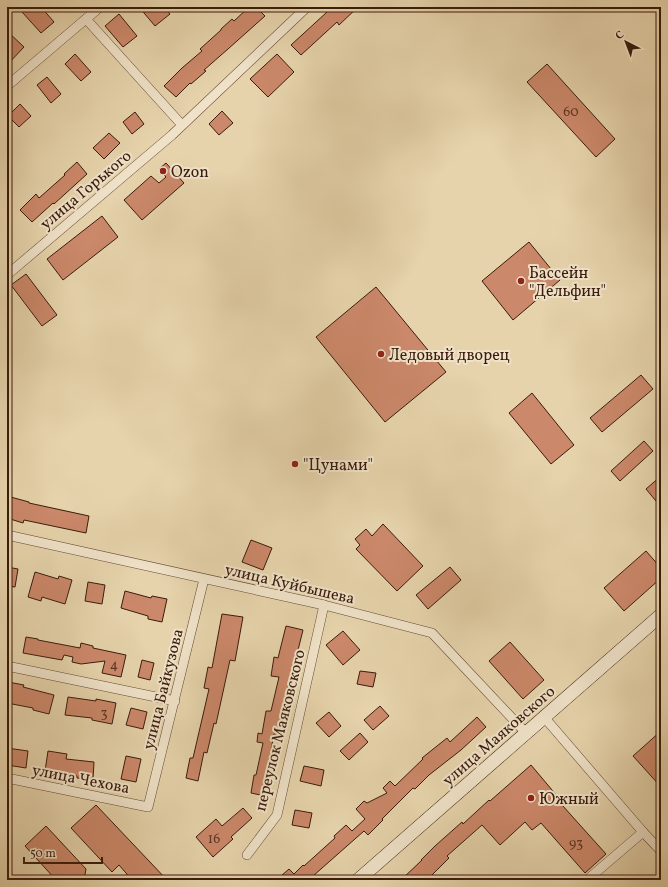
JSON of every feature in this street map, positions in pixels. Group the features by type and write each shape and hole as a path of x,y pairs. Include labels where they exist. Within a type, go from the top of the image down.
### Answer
{"main road":[{"name":"улица Маяковского","path":"358,880 661,615"}],"street":[{"path":"7,86 100,7"},
{"name":"улица Горького","path":"7,275 182,126 307,7"},
{"path":"86,19 182,126"},
{"name":"улица Куйбышева","path":"7,535 324,605 432,633 526,734"},
{"name":"улица Байкузова","path":"148,807 204,579"},
{"name":"переулок Маяковского","path":"247,855 278,815 324,605"},
{"path":"7,666 175,701"},
{"path":"544,717 661,852"},
{"name":"улица Чехова","path":"7,778 148,807"},
{"path":"587,880 643,832"}],"building":[{"path":"28,7 41,7 54,22 41,33 22,12"},
{"path":"139,7 164,7 170,14 155,26"},
{"path":"249,7 256,7 265,16 176,97 164,86 202,51 200,49 221,29 232,19 234,21"},
{"path":"323,7 358,7 339,25 337,22 301,55 291,45 327,12"},
{"path":"119,14 137,36 123,47 105,26"},
{"path":"7,31 24,47 7,65"},
{"path":"75,54 91,72 81,81 65,64"},
{"path":"277,54 294,72 268,97 250,79"},
{"path":"547,64 615,139 596,157 527,82"},
{"path":"47,77 61,94 51,103 37,85"},
{"path":"20,104 31,116 19,127 8,116"},
{"path":"222,111 233,123 219,135 209,124"},
{"path":"135,112 144,124 132,134 123,122"},
{"path":"109,133 120,143 104,159 93,148"},
{"path":"77,162 87,174 32,222 20,210 36,194 39,198"},
{"path":"166,163 184,183 142,220 124,200 151,176 159,183 166,177 159,169"},
{"path":"102,216 118,237 63,280 47,259"},
{"name":"Бассейн \"Дельфин\"","path":"529,242 560,280 513,320 482,281"},
{"path":"26,274 57,315 42,326 11,285"},
{"name":"Ледовый дворец","path":"376,287 446,372 385,422 316,337"},
{"path":"641,375 653,389 602,432 590,418"},
{"path":"532,393 574,445 551,464 509,413"},
{"path":"644,441 653,451 620,481 611,471"},
{"path":"661,476 661,507 646,489"},
{"path":"7,496 29,503 89,516 86,533 24,520 23,523 7,518"},
{"path":"383,524 423,566 397,591 356,549 360,545 355,539 366,529 372,536"},
{"path":"251,540 272,548 263,570 242,562"},
{"path":"646,551 661,568 661,578 624,611 604,588"},
{"path":"7,567 18,569 15,587 7,586"},
{"path":"450,567 461,580 428,609 416,595"},
{"path":"35,572 58,579 59,576 72,580 65,604 42,597 41,601 28,597"},
{"path":"88,582 105,585 102,604 85,601"},
{"path":"125,591 151,598 152,596 167,599 162,622 148,619 148,616 121,608"},
{"path":"222,614 243,617 235,661 230,660 216,724 214,723 207,753 204,752 198,781 186,778 190,758 193,758 209,689 204,688 208,667 212,668"},
{"path":"286,626 303,630 294,674 291,673 279,735 274,734 271,750 276,751 272,766 270,766 265,796 251,793 254,775 256,775 263,743 257,742 258,733 262,734 266,711 271,711 279,677 271,676 274,657 278,658"},
{"path":"343,631 360,650 343,665 326,645"},
{"path":"26,637 80,648 81,643 93,646 93,648 126,655 121,677 102,673 105,661 81,664 72,662 73,657 64,655 62,660 23,653"},
{"path":"510,642 544,680 523,699 489,661"},
{"path":"142,660 154,663 150,680 138,677"},
{"path":"360,671 376,673 373,687 357,684"},
{"path":"8,682 24,685 23,687 54,695 49,714 33,710 33,708 7,703"},
{"path":"68,697 96,701 96,699 116,703 112,724 92,720 92,718 65,715"},
{"path":"380,706 389,716 373,730 364,720"},
{"path":"131,708 147,712 143,729 126,725"},
{"path":"329,712 341,726 329,737 316,723"},
{"path":"477,717 486,727 461,750 429,775 415,789 413,788 368,835 364,831 313,876 317,880 285,880 281,876 289,869 294,874 335,838 334,836 346,825 352,831 365,819 356,809 364,801 367,803 387,793 383,788 390,781 395,786 423,759 422,758 447,738 450,742"},
{"path":"661,731 661,787 633,756"},
{"path":"360,733 368,742 349,760 340,751"},
{"path":"7,748 28,751 26,768 7,765"},
{"path":"48,751 67,754 66,759 94,762 93,779 77,778 77,776 45,771"},
{"path":"126,756 141,759 136,782 121,779"},
{"path":"531,765 563,803 562,805 606,854 585,873 541,823 532,830 525,822 500,845 482,825 447,856 449,858 427,880 401,880 435,846 462,822 463,824"},
{"path":"304,766 324,770 321,786 300,781"},
{"path":"96,805 167,880 132,880 119,865 112,872 71,828"},
{"path":"243,808 252,818 231,837 233,839 213,857 196,837 216,819 222,826"},
{"path":"295,810 312,813 309,828 292,825"},
{"path":"46,826 86,869 84,880 56,880 25,846"}],"place":[{"name":"Ozon","path":"163,171"},
{"name":"Бассейн \"Дельфин\"","path":"521,281"},
{"name":"Ледовый дворец","path":"381,354"},
{"name":"\"Цунами\"","path":"295,464"},
{"name":"Южный","path":"531,798"}]}
